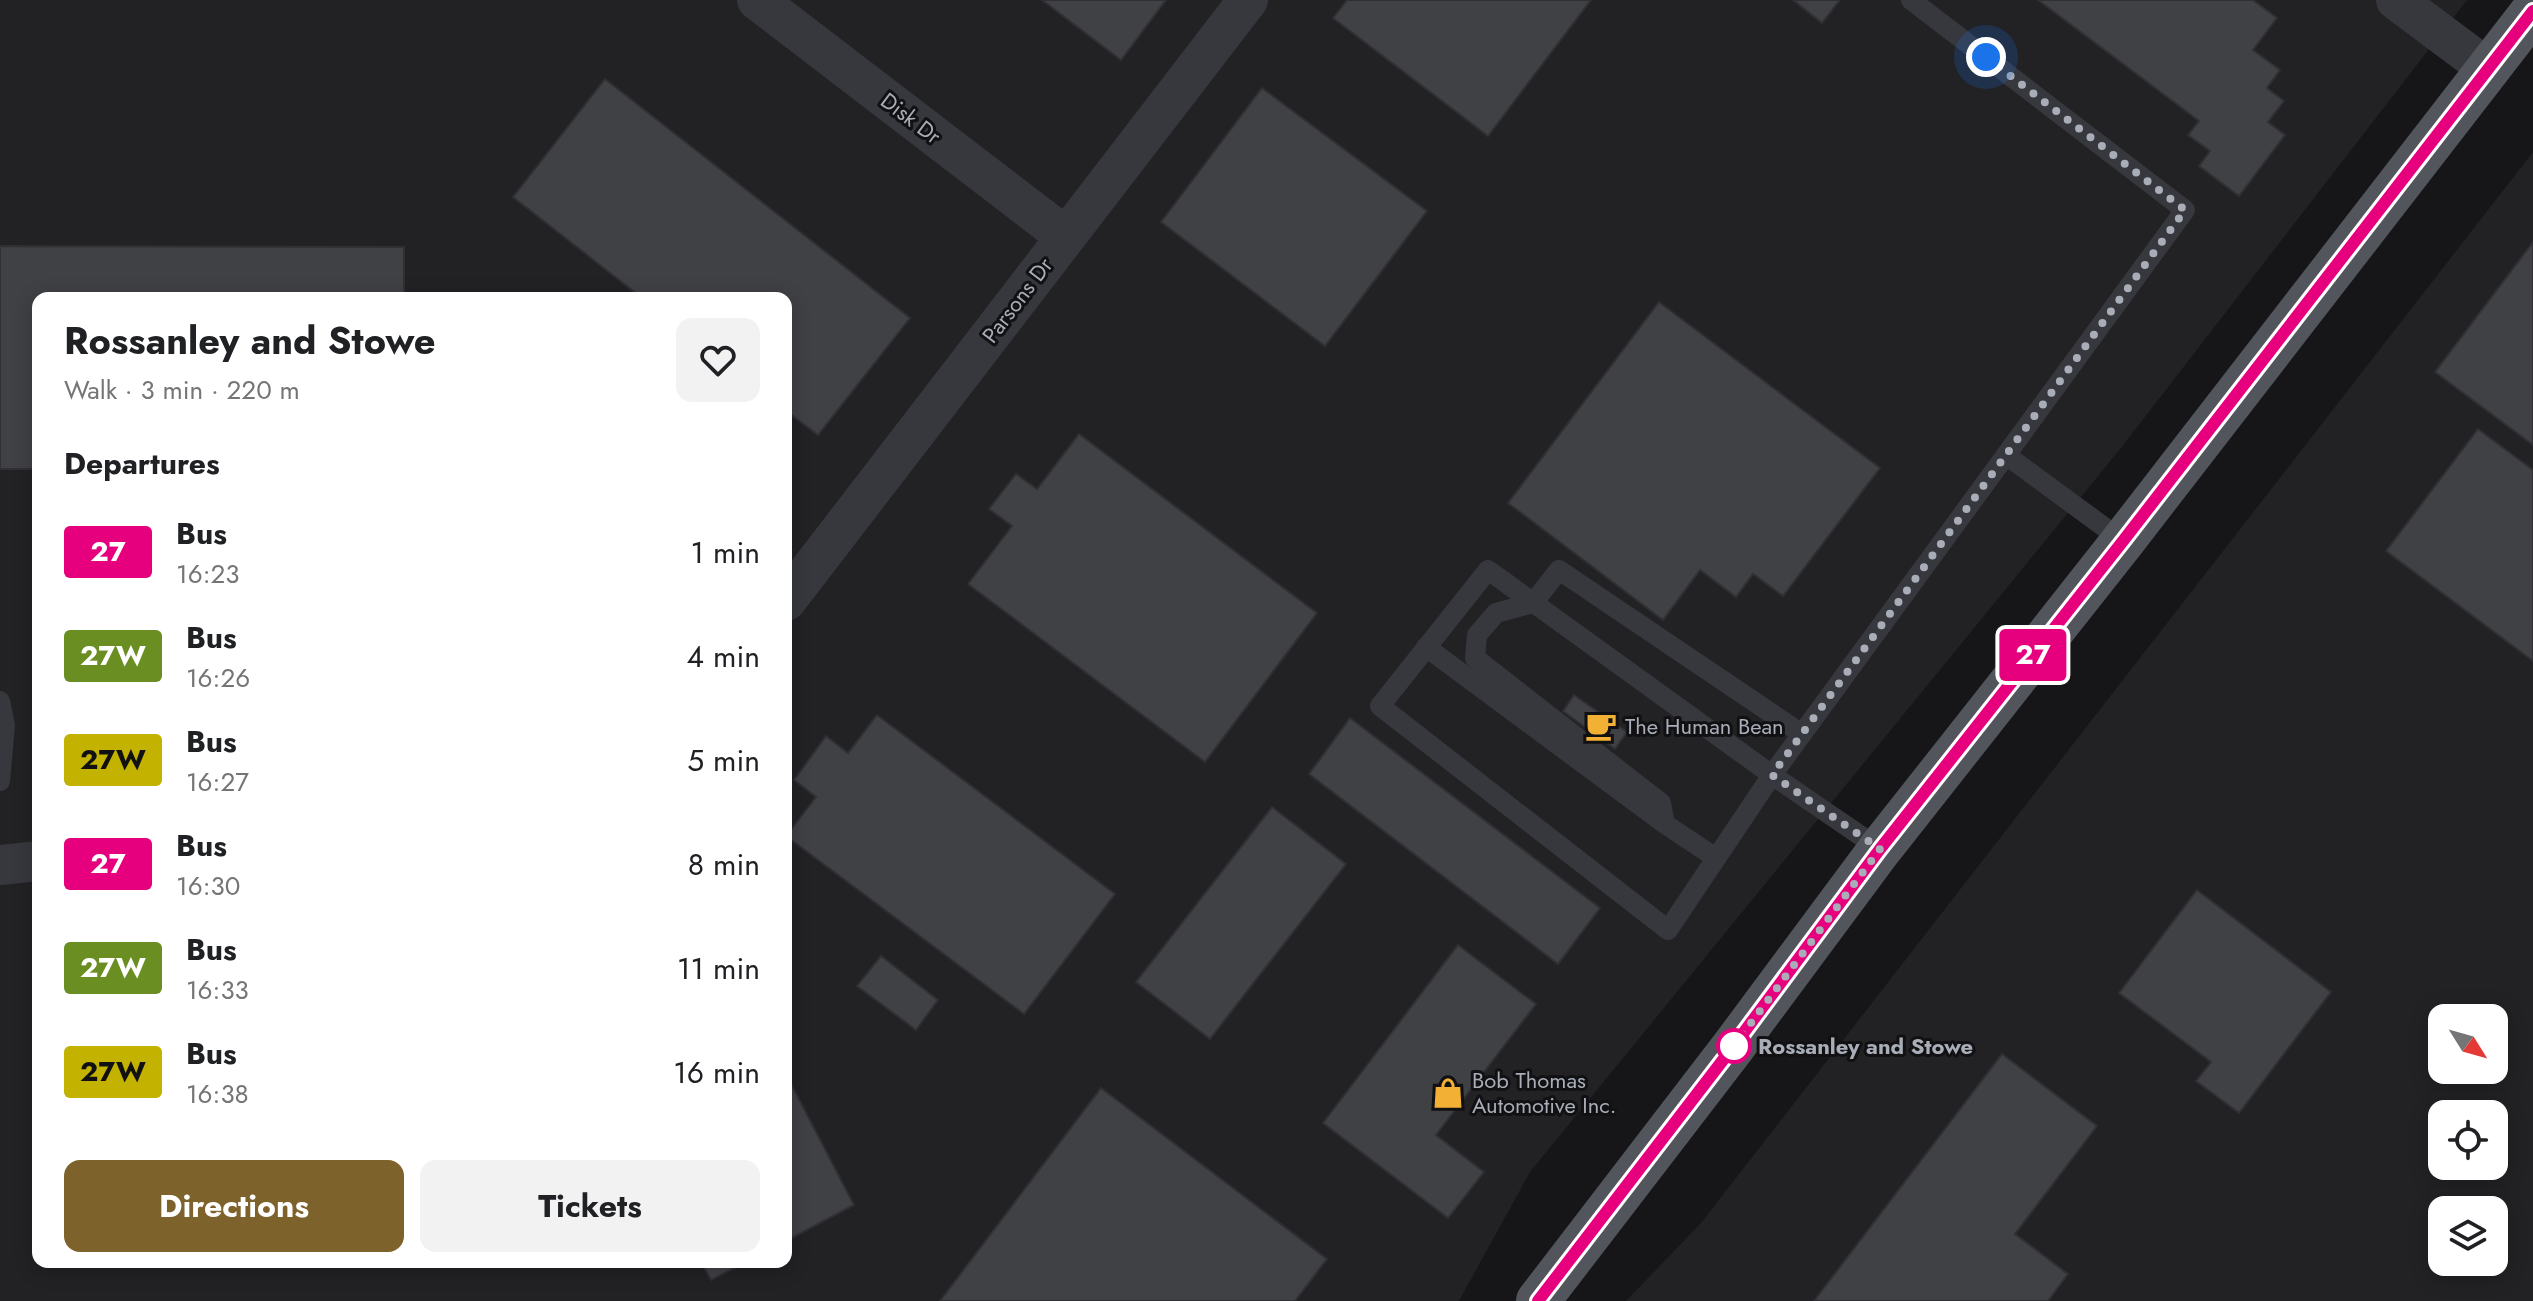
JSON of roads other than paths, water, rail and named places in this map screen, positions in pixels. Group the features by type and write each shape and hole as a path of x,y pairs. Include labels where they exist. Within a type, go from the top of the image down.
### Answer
{"main road":[{"path":"1538,1301 1880,849 2533,11"}],"street":[{"name":"Disk Dr","path":"757,0 1065,236"},
{"name":"Parsons Dr","path":"792,593 1248,0"},
{"path":"2396,0 2487,68"},
{"path":"0,865 32,862"}],"lane":[{"path":"1880,849 1772,775 1488,570 1380,706 1668,930 1772,775 2185,210 1911,0"},
{"path":"2006,455 2123,541"},
{"path":"1665,824 1661,803 1475,658 1477,635 1496,613 1533,603 1559,570 1802,734"},
{"path":"1426,647 1665,824 1716,858"},
{"path":"0,701 5,725 0,781"}],"place":[{"name":"The Human Bean","path":"1601,726"},
{"name":"Rossanley and Stowe","path":"1734,1046"},
{"name":"Bob Thomas Automotive Inc.","path":"1448,1093"}]}
